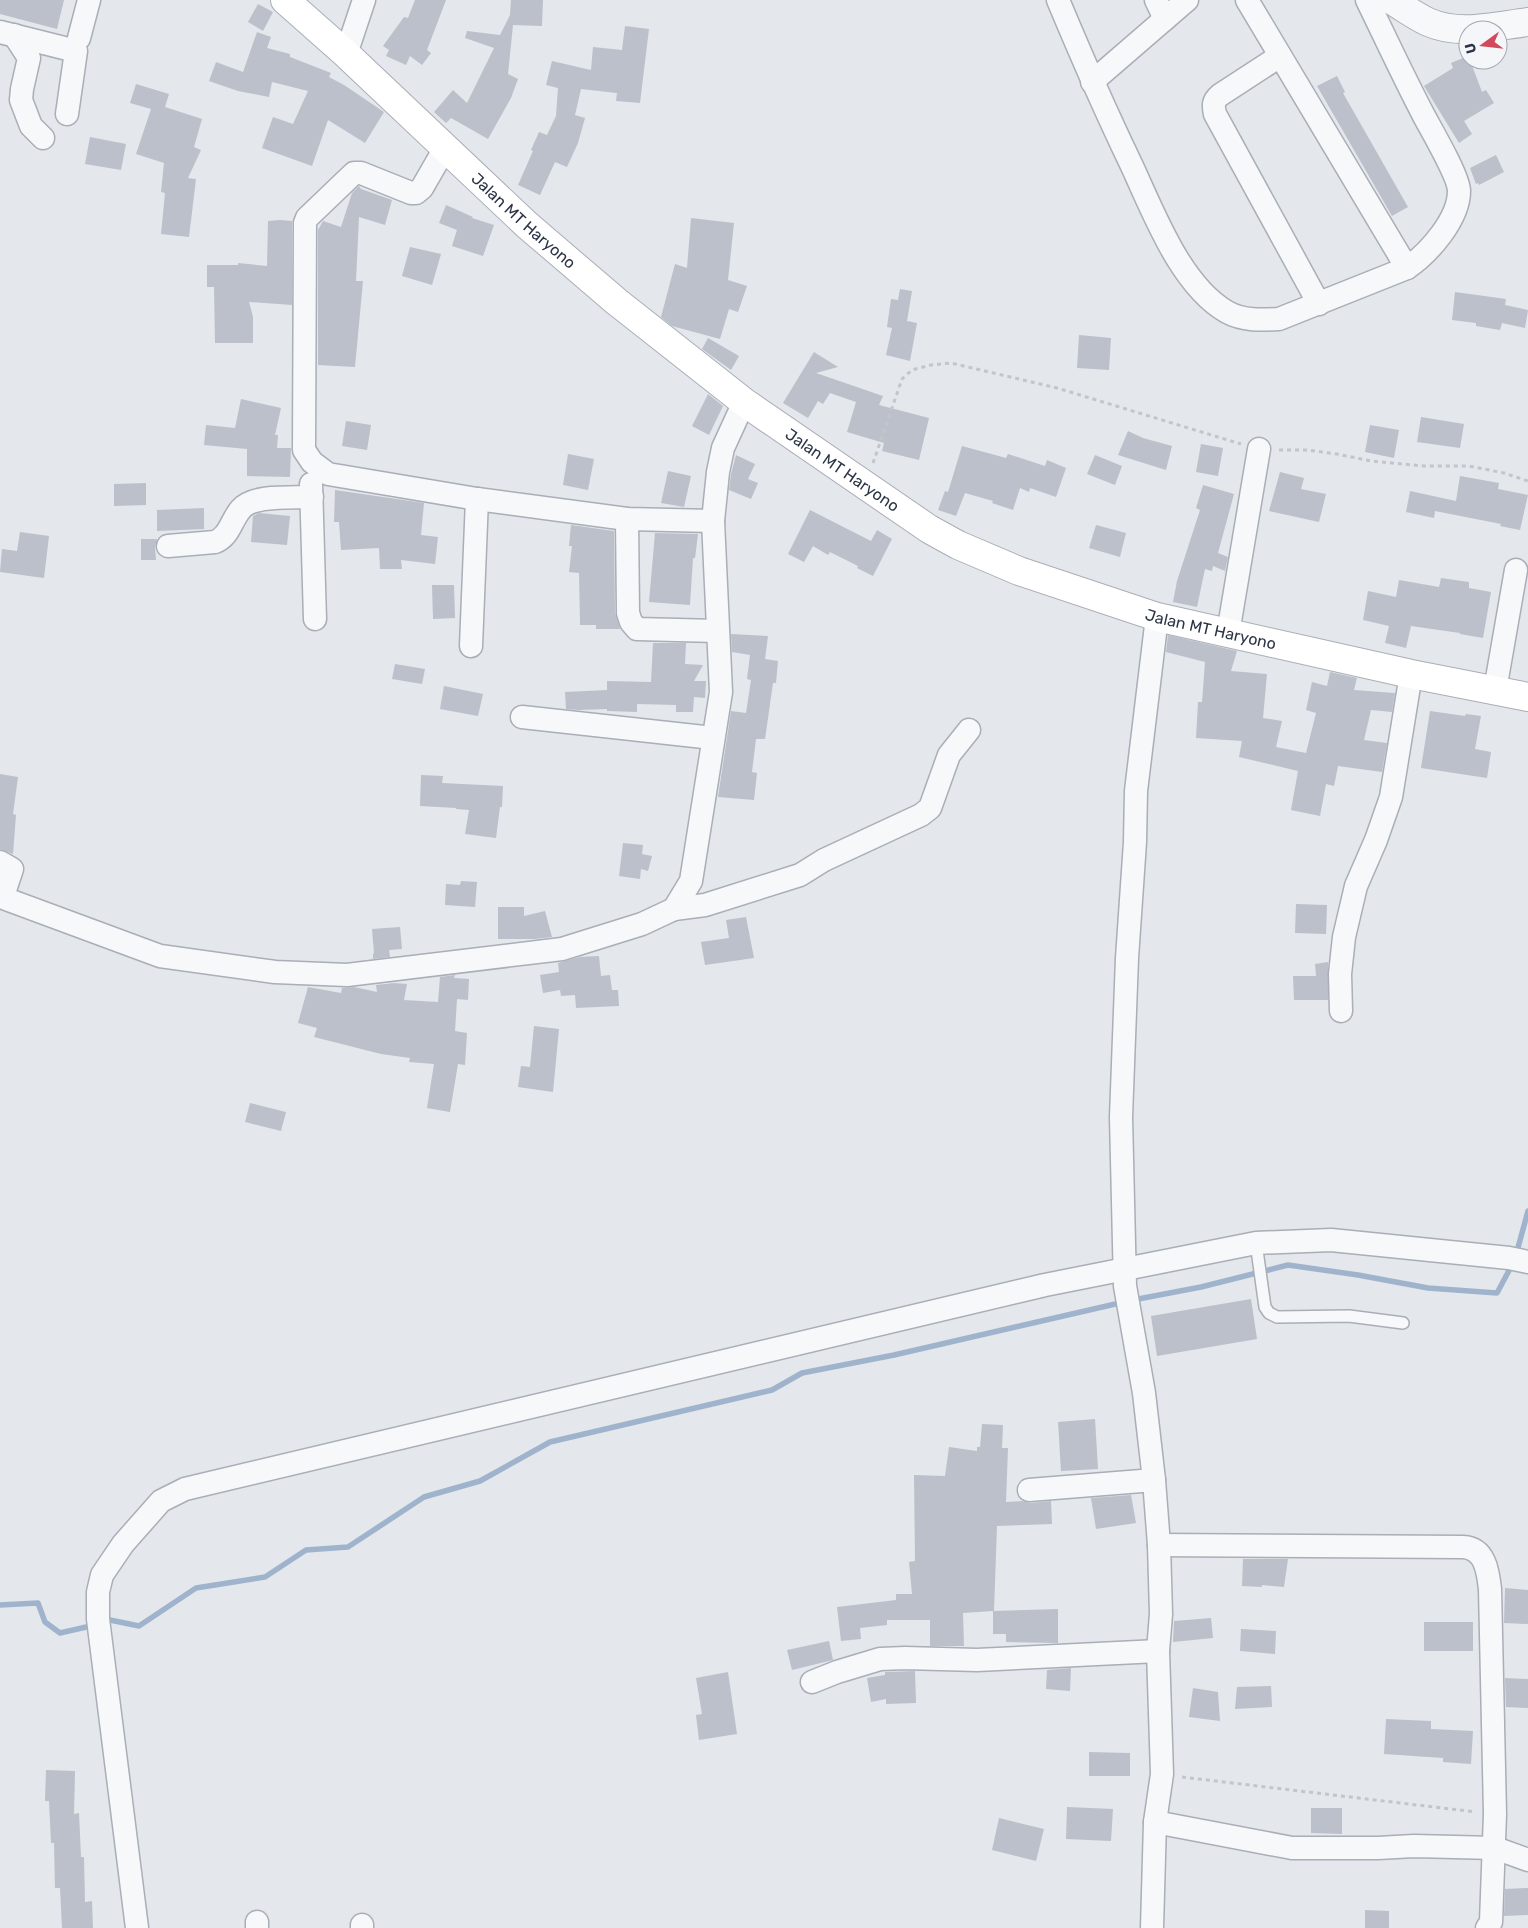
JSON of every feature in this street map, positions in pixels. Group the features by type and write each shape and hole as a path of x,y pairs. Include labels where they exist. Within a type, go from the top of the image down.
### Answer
{"main road":[{"name":"Jalan MT Haryono","path":"285,0 346,54 527,225 610,296 744,402 929,529 980,556 1019,571 1158,617 1410,674 1528,697"}],"street":[{"path":"79,38 89,0"},
{"path":"346,54 364,0"},
{"path":"1058,0 1092,82 1168,243 1190,278 1228,312 1261,320 1279,319 1407,268 1420,259 1447,226 1455,209 1459,190 1450,165 1403,76 1367,0"},
{"path":"1092,82 1160,10 1188,0"},
{"path":"1247,0 1407,268"},
{"path":"1390,0 1428,22 1453,29 1473,29 1528,22"},
{"path":"7,34 76,51 67,114"},
{"path":"7,34 29,58 21,100 31,126 43,138"},
{"path":"1280,56 1220,95 1214,100 1213,106 1215,114 1318,304"},
{"path":"445,148 422,188 416,193 411,193 360,173 354,173 307,218 305,223 304,450 307,456 318,468 328,474 477,499 628,518 713,521"},
{"path":"674,909 690,880 721,692 713,521 718,472 723,448 744,402"},
{"path":"1228,633 1259,449"},
{"path":"307,456 312,497 315,619"},
{"path":"168,546 220,540 226,534 241,509 256,500 312,497"},
{"path":"472,646 477,499"},
{"path":"628,518 628,613 631,622 637,629 717,631"},
{"path":"1495,690 1516,570"},
{"path":"1152,1928 1155,1822 1162,1774 1158,1651 1160,1614 1159,1545 1144,1393 1124,1278 1120,1118 1136,791 1158,617"},
{"path":"1341,1011 1340,974 1344,937 1356,886 1376,840 1391,797 1410,674"},
{"path":"522,717 713,738"},
{"path":"0,862 12,869 3,896 6,899 160,956 275,972 347,975 562,948 642,924 674,909 705,905 800,875 824,860 921,816 930,808 949,756 968,730"},
{"path":"137,1928 98,1623 98,1592 102,1575 123,1544 160,1501 185,1489 1026,1289 1124,1278 1257,1249 1331,1240 1521,1261"},
{"path":"1028,1490 1154,1480"},
{"path":"1159,1545 1469,1547 1477,1551 1484,1560 1490,1589 1495,1814 1491,1922 1487,1928"},
{"path":"812,1682 880,1659 977,1660 1158,1651"},
{"path":"1155,1822 1292,1848 1414,1846 1494,1848 1528,1860"}],"lane":[{"path":"1257,1249 1265,1307 1269,1313 1277,1317 1349,1316 1403,1323"}],"path":[{"path":"865,485 902,379 912,370 931,365 951,363 1057,388 1259,449 1307,450 1337,454 1371,462 1424,466 1469,466 1504,472 1528,481"},
{"path":"1162,1774 1495,1814"}],"building":[{"path":"0,0 64,0 57,29 0,14"},
{"path":"415,0 446,0 427,50 431,53 422,65 410,56 406,65 386,56 389,50 383,46 404,17 408,18"},
{"path":"511,0 543,0 542,26 513,25 508,74 518,79 511,98 488,139 451,118 446,123 434,112 453,90 467,103 494,48 465,38 467,31 500,35 510,15"},
{"path":"258,4 273,12 263,31 248,22"},
{"path":"625,26 649,29 640,103 616,101 617,93 581,89 575,115 585,118 578,143 567,167 555,162 540,195 518,185 539,132 547,135 556,116 558,88 546,85 552,61 591,70 593,47 622,50"},
{"path":"257,32 271,37 267,48 290,54 290,57 331,73 329,77 384,112 365,143 328,120 312,166 262,148 273,117 293,124 308,91 272,82 269,97 238,91 209,81 216,62 243,72"},
{"path":"1458,60 1458,70 1474,70 1482,92 1486,90 1494,103 1464,121 1472,134 1459,143 1424,86 1453,68 1451,63"},
{"path":"1337,76 1345,92 1343,93 1408,207 1392,216 1317,86"},
{"path":"136,84 169,94 165,107 202,119 194,147 201,150 188,178 196,179 189,237 161,234 165,193 161,192 164,163 136,154 151,109 130,103"},
{"path":"90,137 126,144 121,170 85,164"},
{"path":"1496,155 1504,172 1479,185 1478,183 1476,184 1470,168"},
{"path":"359,186 361,189 392,200 385,225 359,217 356,281 363,281 355,367 318,365 318,230 323,221 341,227 352,193"},
{"path":"446,205 472,218 494,225 483,256 452,246 457,230 439,223"},
{"path":"691,218 734,223 728,280 747,286 738,312 729,309 720,339 672,326 661,317 675,264 687,268"},
{"path":"268,221 292,221 292,305 249,302 253,317 253,343 215,343 214,287 207,287 207,265 238,265 238,263 267,266"},
{"path":"410,247 441,254 432,285 402,276"},
{"path":"900,289 912,291 907,321 917,323 910,361 886,355 892,328 887,327 891,299 898,300"},
{"path":"1455,292 1506,299 1505,305 1528,310 1525,328 1502,323 1500,330 1476,326 1476,323 1452,320"},
{"path":"1079,335 1111,338 1109,370 1077,368"},
{"path":"708,338 739,356 731,370 702,349"},
{"path":"814,352 838,367 816,373 883,396 879,405 929,418 919,460 882,451 884,443 847,432 856,402 830,393 823,404 818,401 808,418 783,403"},
{"path":"708,394 723,406 709,435 692,426"},
{"path":"241,399 281,408 275,435 278,435 277,448 291,448 290,477 247,476 247,449 204,445 206,425 235,428"},
{"path":"1421,417 1464,424 1460,448 1417,442"},
{"path":"346,421 371,425 367,450 342,446"},
{"path":"1370,425 1399,430 1394,458 1365,452"},
{"path":"1128,431 1143,438 1172,446 1166,470 1118,455"},
{"path":"1201,444 1223,448 1218,476 1196,472"},
{"path":"962,446 1006,458 1008,454 1045,466 1047,460 1066,468 1056,497 1030,488 1029,492 1020,488 1013,510 992,503 993,501 965,493 956,516 938,510 945,491 948,492"},
{"path":"568,454 594,459 588,490 563,485"},
{"path":"736,455 755,464 748,479 758,483 751,499 729,490"},
{"path":"1095,455 1122,466 1115,485 1087,474"},
{"path":"668,471 691,476 684,507 661,503"},
{"path":"1280,472 1304,478 1301,489 1326,494 1319,522 1269,511"},
{"path":"1460,476 1499,483 1498,489 1528,495 1520,530 1500,526 1501,524 1435,511 1434,518 1406,512 1410,491 1456,501"},
{"path":"146,483 146,505 114,506 114,484"},
{"path":"1203,485 1234,494 1218,553 1228,557 1225,571 1213,566 1212,571 1205,569 1197,607 1173,602 1177,581 1200,510 1196,508"},
{"path":"335,490 424,503 421,535 438,537 435,564 401,560 402,569 380,569 379,548 341,550 339,522 334,522"},
{"path":"204,508 204,529 157,531 157,510"},
{"path":"810,510 871,541 877,530 892,539 873,576 830,552 828,555 813,546 804,562 788,554"},
{"path":"259,513 290,516 287,545 251,542 253,516"},
{"path":"571,525 614,531 615,613 620,629 596,629 596,625 580,625 579,573 569,572 572,546 569,546"},
{"path":"1096,525 1126,533 1120,557 1089,548"},
{"path":"20,532 49,536 44,578 0,572 2,549 17,551"},
{"path":"655,533 698,534 695,558 693,558 690,605 649,602"},
{"path":"141,539 157,539 155,547 156,560 141,560"},
{"path":"1441,578 1469,582 1469,588 1491,592 1483,638 1411,626 1406,648 1385,643 1389,626 1363,620 1368,591 1396,597 1399,580 1439,587"},
{"path":"432,585 454,585 455,618 433,619"},
{"path":"731,634 768,636 765,659 778,661 776,683 773,683 765,739 756,739 752,772 757,773 754,800 718,797 731,711 746,713 751,680 747,679 750,655 732,652"},
{"path":"1168,635 1237,651 1231,671 1267,674 1263,718 1282,721 1276,747 1306,753 1316,713 1306,710 1312,682 1327,686 1330,672 1357,678 1354,690 1395,693 1392,712 1371,710 1364,740 1387,743 1382,772 1338,766 1334,786 1326,784 1320,816 1291,810 1298,771 1239,757 1242,741 1196,738 1198,702 1202,702 1205,662 1166,652"},
{"path":"653,643 686,643 685,664 703,665 694,681 706,681 705,698 694,697 693,712 676,712 676,705 637,704 637,712 607,711 607,709 566,709 565,692 607,690 607,681 651,682"},
{"path":"395,664 425,669 422,684 392,679"},
{"path":"444,686 483,694 478,716 440,709"},
{"path":"1430,711 1465,716 1466,714 1481,716 1475,749 1491,752 1487,778 1421,768"},
{"path":"0,774 18,777 13,814 16,815 13,854 0,849"},
{"path":"421,775 443,776 442,783 503,786 502,807 500,807 496,838 465,834 469,810 420,806"},
{"path":"623,843 643,845 642,854 652,856 648,871 641,869 640,879 619,876"},
{"path":"461,881 477,882 475,907 445,905 446,884 460,885"},
{"path":"1296,904 1327,905 1326,934 1295,933"},
{"path":"498,907 524,907 524,916 545,911 552,937 498,939"},
{"path":"746,917 754,958 705,965 701,942 729,938 726,920"},
{"path":"400,927 402,949 389,950 390,957 373,959 372,929"},
{"path":"599,956 601,976 610,975 612,990 618,990 619,1006 576,1008 575,995 561,996 560,990 543,993 540,975 559,972 558,963 580,957"},
{"path":"1328,962 1328,1000 1294,1000 1293,976 1316,976 1315,964"},
{"path":"455,975 454,978 469,979 468,1000 457,999 455,1031 467,1033 465,1065 458,1064 450,1112 427,1108 434,1064 409,1062 410,1058 381,1054 314,1037 317,1028 298,1023 308,987 341,993 342,988 354,987 377,992 376,985 407,984 404,1000 438,1002 440,977"},
{"path":"534,1026 559,1029 553,1092 518,1087 521,1066 530,1067"},
{"path":"250,1103 286,1112 281,1131 245,1122"},
{"path":"1251,1299 1257,1339 1157,1356 1151,1316"},
{"path":"1095,1419 1098,1469 1061,1471 1058,1422"},
{"path":"982,1424 1003,1425 1002,1448 1008,1448 1006,1502 1022,1501 1030,1503 1051,1501 1052,1524 997,1526 994,1611 1058,1609 1058,1643 1006,1642 1006,1634 993,1634 993,1611 963,1613 964,1646 930,1646 930,1620 887,1620 887,1625 860,1628 861,1639 841,1641 837,1607 896,1600 896,1594 912,1594 909,1562 915,1561 914,1475 945,1476 949,1447 977,1451 977,1447 980,1447"},
{"path":"1131,1495 1136,1523 1096,1529 1091,1498"},
{"path":"1243,1559 1288,1559 1284,1587 1242,1586"},
{"path":"1505,1588 1528,1590 1528,1624 1504,1623"},
{"path":"1211,1618 1213,1638 1173,1642 1174,1621"},
{"path":"1424,1622 1473,1622 1473,1651 1424,1651"},
{"path":"1241,1629 1276,1631 1275,1654 1240,1651"},
{"path":"829,1641 833,1660 792,1670 787,1650"},
{"path":"1071,1668 1070,1691 1046,1689 1047,1670"},
{"path":"915,1671 916,1703 886,1704 886,1699 871,1702 867,1678 885,1675 885,1672"},
{"path":"728,1672 737,1734 699,1740 696,1715 702,1714 696,1678"},
{"path":"1505,1678 1528,1679 1528,1708 1506,1707"},
{"path":"1271,1686 1272,1707 1235,1709 1237,1687"},
{"path":"1193,1688 1218,1692 1220,1721 1189,1717"},
{"path":"1386,1719 1431,1721 1431,1729 1473,1731 1471,1764 1443,1762 1443,1758 1384,1754"},
{"path":"1089,1752 1130,1753 1130,1776 1089,1776"},
{"path":"46,1770 75,1771 74,1814 79,1813 81,1857 84,1857 85,1902 92,1901 93,1928 62,1928 60,1888 55,1888 54,1843 51,1843 49,1801 45,1801"},
{"path":"1067,1807 1113,1809 1111,1841 1066,1839"},
{"path":"1311,1808 1342,1808 1342,1834 1311,1833"},
{"path":"999,1818 1044,1829 1036,1861 992,1850"},
{"path":"1528,1888 1528,1915 1504,1916 1505,1889"},
{"path":"1365,1910 1389,1911 1389,1928 1365,1928"}],"waterway":[{"path":"1516,1255 1528,1211"},
{"path":"1133,1300 1201,1287 1288,1265 1428,1288 1497,1293 1513,1263"},
{"path":"104,1622 110,1620 139,1626 196,1588 265,1577 306,1550 348,1547 424,1497 480,1481 550,1442 772,1390 802,1373 894,1355 1124,1302"},
{"path":"0,1605 38,1603 45,1622 60,1633 95,1625"}]}
